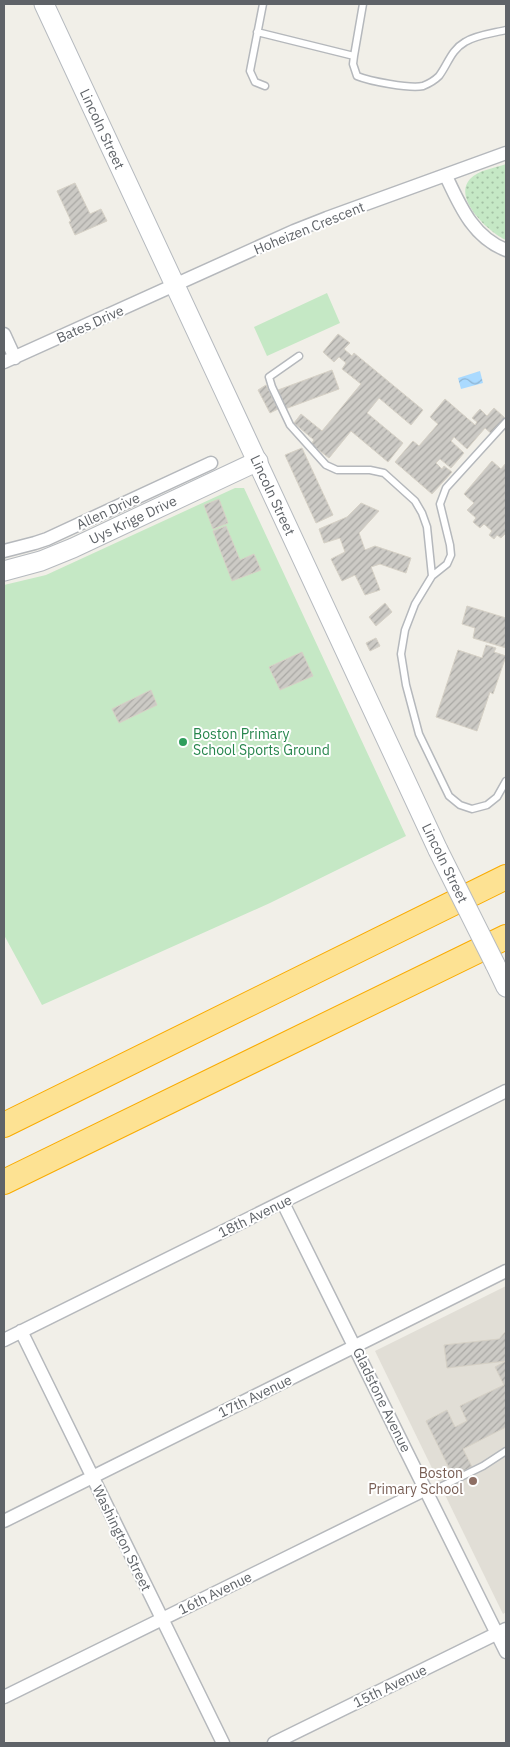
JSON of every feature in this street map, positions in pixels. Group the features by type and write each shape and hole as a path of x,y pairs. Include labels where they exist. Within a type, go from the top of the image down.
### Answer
{"highway":[{"path":"4,1125 506,877"},
{"path":"4,1182 506,936"}],"street":[{"name":"Lincoln Street","path":"44,4 438,850 506,987"},
{"name":"Hoheizen Crescent","path":"175,286 327,218 506,153"},
{"path":"446,176 461,208 475,229 494,244 506,250"},
{"name":"Bates Drive","path":"9,360 175,286"},
{"path":"4,334 9,360"},
{"name":"Uys Krige Drive","path":"4,571 41,561 73,548 258,461"},
{"name":"Allen Drive","path":"4,551 35,544 47,539 211,463"},
{"name":"18th Avenue","path":"4,1340 506,1091"},
{"name":"Gladstone Avenue","path":"283,1203 427,1491 502,1631 506,1652"},
{"name":"17th Avenue","path":"4,1521 506,1272"},
{"name":"Washington Street","path":"21,1331 223,1743"},
{"name":"16th Avenue","path":"4,1697 427,1491"},
{"name":"15th Avenue","path":"274,1743 502,1631"}],"lane":[{"path":"263,4 250,71 255,82 265,86"},
{"path":"363,4 352,64 357,76 412,87 432,82 439,75 447,60 465,41 506,30"},
{"path":"257,32 354,56"},
{"path":"299,356 270,377 272,387 290,425 326,465 338,470 370,470 384,473 415,501 427,527 432,576"},
{"path":"506,422 446,488 440,504 451,555 447,564 432,576 415,604 405,630 401,654 406,685 420,734 449,796 460,805 472,809 487,804 497,797 506,781"},
{"path":"427,1491 483,1466 506,1451"}],"shaded area":[{"name":"Boston Primary School","path":"506,1286 506,1612 503,1614 375,1351"}],"green space":[{"path":"506,164 506,240 491,230 475,214 466,196 466,187 470,179 477,173"},
{"path":"327,293 340,323 267,356 254,327"},
{"name":"Boston Primary School Sports Ground","path":"235,488 244,488 406,836 270,903 42,1005 4,935 4,585 46,575"}],"water":[{"path":"480,371 483,383 461,389 458,378"}],"building":[{"path":"75,183 90,214 101,209 107,221 75,235 69,222 71,221 57,191"},
{"path":"338,334 350,343 344,349 352,356 354,353 423,410 411,425 379,398 367,413 403,443 388,462 351,431 329,458 311,444 314,440 294,423 301,414 322,431 361,384 342,369 346,363 339,357 334,362 323,352"},
{"path":"332,370 339,389 285,409 278,390"},
{"path":"266,385 278,409 270,413 258,390"},
{"path":"445,399 475,425 477,422 472,418 480,409 487,416 494,408 505,418 493,435 485,428 467,449 454,437 451,441 464,453 451,468 440,459 436,463 442,469 444,466 452,472 432,494 395,462 413,441 419,446 438,424 430,417"},
{"path":"302,448 333,515 316,523 285,455"},
{"path":"492,461 501,469 506,463 506,535 501,538 497,535 494,539 489,535 492,531 484,524 480,528 473,522 476,518 467,510 474,503 464,494"},
{"path":"219,499 228,523 213,529 204,505"},
{"path":"361,503 379,511 359,533 365,550 375,546 411,558 406,573 380,564 371,567 380,590 365,595 355,575 342,581 331,559 345,552 340,538 324,543 319,529 347,517"},
{"path":"226,526 240,560 254,554 261,570 232,581 213,531"},
{"path":"385,603 392,612 376,626 369,617"},
{"path":"467,606 506,618 506,648 473,638 475,628 462,624"},
{"path":"376,638 380,646 370,651 366,643"},
{"path":"486,645 496,648 494,652 506,656 493,694 490,692 477,731 436,717 458,650 482,658"},
{"path":"302,652 313,676 280,690 269,667"},
{"path":"151,690 157,705 119,723 112,709"},
{"path":"506,1331 506,1361 447,1368 444,1345 499,1339"},
{"path":"506,1361 506,1427 463,1449 472,1467 453,1476 426,1421 447,1410 455,1427 467,1421 460,1406 504,1385 495,1367"}],"place":[{"name":"Boston Primary School Sports Ground","path":"183,742"},
{"name":"Boston Primary School","path":"473,1481"}]}
